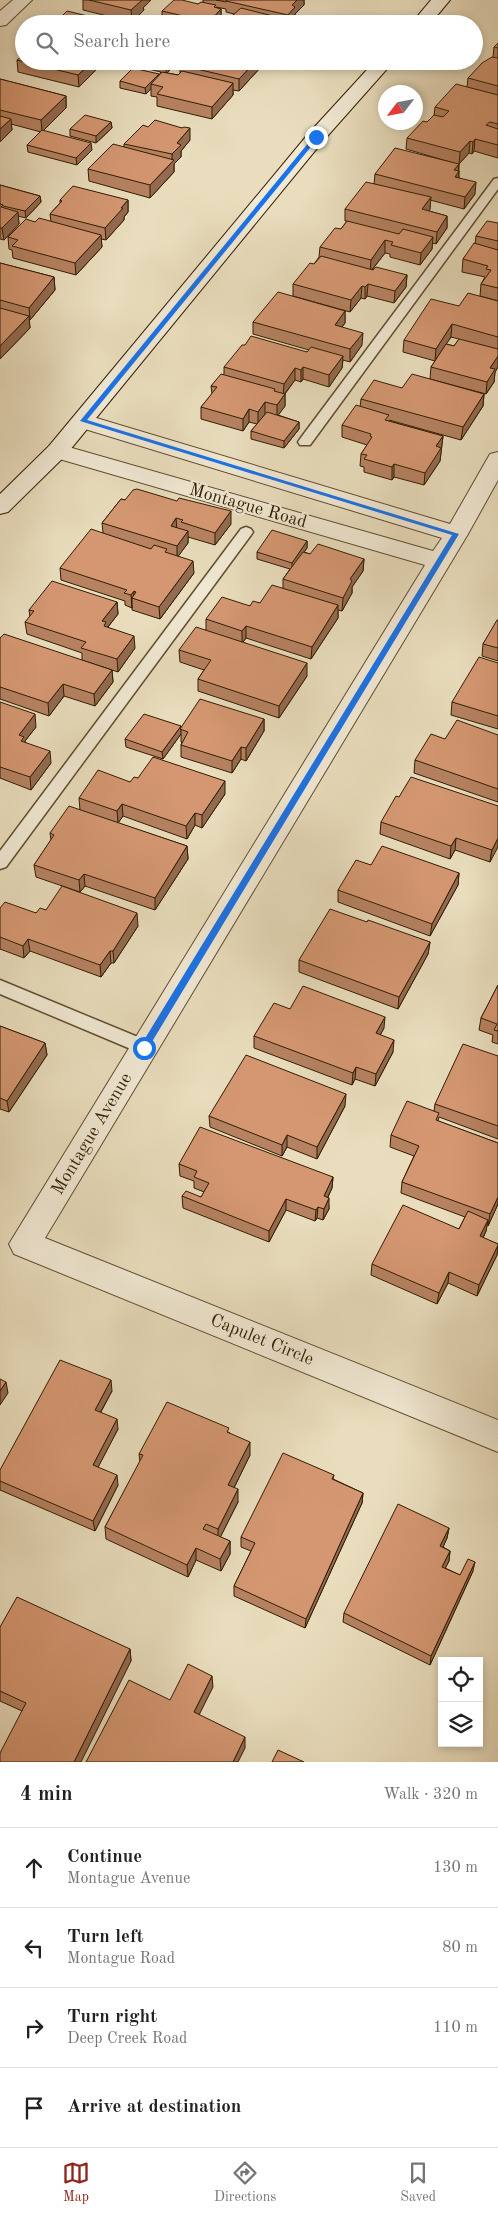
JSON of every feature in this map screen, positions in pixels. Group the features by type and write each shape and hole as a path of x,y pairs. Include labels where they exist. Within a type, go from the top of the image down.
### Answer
{"street":[{"path":"0,21 22,0"},
{"path":"428,15 441,0"},
{"path":"0,506 58,451 316,137 377,70"},
{"name":"Montague Road","path":"83,421 456,534"},
{"name":"Montague Road","path":"58,451 439,561"},
{"name":"Montague Avenue","path":"25,1244 456,534 498,459"},
{"name":"Capulet Circle","path":"25,1244 498,1436"}],"lane":[{"path":"305,442 493,195 498,181"},
{"path":"0,863 246,532"},
{"path":"0,986 144,1048"}],"building":[{"path":"89,0 142,0 131,10"},
{"path":"174,0 198,4 201,2 216,5 214,7 221,9 215,15 179,15 162,11"},
{"path":"227,0 297,0 292,5 295,7 288,15"},
{"path":"241,8 269,15 233,15"},
{"path":"67,11 84,15 63,15"},
{"path":"492,57 498,58 498,86 468,78 475,70 483,70 483,62"},
{"path":"58,70 83,70 78,75"},
{"path":"131,70 142,70 159,74 145,88 120,81"},
{"path":"201,70 248,70 239,79"},
{"path":"182,71 233,83 212,107 157,94 163,87 151,84 162,72 178,75"},
{"path":"0,79 66,96 41,120 0,110"},
{"path":"456,84 498,95 498,124 490,122 486,125 498,129 498,145 475,139 473,142 470,141 460,152 407,138 415,130 423,130 423,121 427,122 434,115 443,117 449,111 435,107"},
{"path":"85,115 111,122 96,136 70,129"},
{"path":"0,116 11,119 0,129"},
{"path":"155,120 182,128 190,128 177,143 181,145 172,154 124,144 143,125 148,127"},
{"path":"42,130 91,143 76,158 27,145"},
{"path":"113,144 174,160 150,185 88,169"},
{"path":"395,148 459,164 454,170 459,171 455,177 476,182 465,197 375,174"},
{"path":"366,182 431,197 422,209 447,216 437,232 345,209"},
{"path":"0,185 40,196 25,211 3,206 0,204"},
{"path":"73,186 128,200 105,228 50,214"},
{"path":"0,204 3,205 1,207 18,212 2,228 0,228"},
{"path":"39,218 101,235 75,263 12,246 18,240 8,237 26,219 35,222"},
{"path":"347,221 399,234 403,229 433,237 421,253 391,245 393,242 385,240 371,260 320,247 335,228 341,229"},
{"path":"487,221 498,223 498,241 476,236"},
{"path":"474,243 498,250 498,288 481,284 491,270 486,269 488,266 463,259"},
{"path":"321,256 373,270 376,267 407,275 395,291 368,284 365,287 362,286 351,300 293,284 310,263 314,264"},
{"path":"0,263 54,277 29,308 0,300"},
{"path":"278,292 345,311 335,325 363,333 350,349 253,322"},
{"path":"468,293 498,301 498,337 452,324 436,349 404,340 431,299 459,306"},
{"path":"0,308 29,316 0,346"},
{"path":"251,336 307,352 311,347 343,356 329,375 303,367 301,370 295,368 284,384 224,367"},
{"path":"459,339 498,349 498,356 490,368 495,369 487,382 431,367 446,344 454,346"},
{"path":"221,374 275,389 274,391 285,394 277,405 265,402 258,412 249,409 243,419 201,407 217,387 211,386"},
{"path":"412,374 484,394 463,427 361,399 374,380 402,388"},
{"path":"356,405 389,415 385,420 443,436 436,446 441,448 425,473 394,464 392,467 364,459 367,455 361,454 372,437 370,436 371,434 342,425"},
{"path":"267,412 299,422 284,441 251,431"},
{"path":"137,489 177,501 179,498 231,511 215,533 181,522 183,520 176,518 171,526 188,531 177,546 102,523 121,499 125,500 133,490"},
{"path":"91,529 151,549 154,545 167,549 165,552 193,561 159,607 132,598 136,592 134,591 131,595 124,593 127,590 60,568"},
{"path":"272,530 307,541 292,563 257,552"},
{"path":"318,544 364,559 350,579 352,581 343,598 283,579 303,552 310,554"},
{"path":"52,581 117,602 102,621 106,622 104,626 134,636 117,659 81,648 86,642 25,622 34,611 29,610"},
{"path":"272,585 338,605 312,647 246,626 242,631 206,619 222,597 250,606 253,601 260,603"},
{"path":"498,620 498,648 483,644"},
{"path":"196,627 307,663 279,706 198,679 211,660 179,650"},
{"path":"4,634 112,670 94,694 63,684 48,703 0,687 0,638"},
{"path":"479,657 498,663 498,716 452,702"},
{"path":"200,699 264,719 246,748 241,747 232,761 181,745 188,732 180,729"},
{"path":"0,702 35,714 19,735 24,737 21,741 50,751 30,777 0,767"},
{"path":"144,714 181,726 162,752 125,739"},
{"path":"457,720 498,735 498,789 415,760 431,734 445,739"},
{"path":"153,757 225,781 202,815 195,813 186,826 122,804 117,811 79,798 98,770 130,782 134,777 138,778"},
{"path":"411,777 498,806 498,838 492,850 456,838 451,846 381,822 396,796 399,797"},
{"path":"69,806 187,846 155,898 84,874 79,880 34,865 54,835 50,833"},
{"path":"382,846 459,873 432,924 338,890 356,860 371,865"},
{"path":"62,886 137,913 113,951 110,951 100,965 28,939 23,946 0,937 0,908 5,902 36,913 40,908 46,910"},
{"path":"330,909 430,942 399,997 299,960"},
{"path":"498,985 498,1031 494,1030 497,1024 481,1018"},
{"path":"303,986 385,1017 376,1033 394,1040 376,1074 356,1067 353,1073 254,1036 274,1003 290,1009"},
{"path":"0,1026 45,1043 7,1101 0,1098"},
{"path":"463,1044 498,1056 498,1126 435,1104"},
{"path":"246,1055 346,1094 317,1147 287,1135 282,1145 209,1116"},
{"path":"407,1101 439,1113 436,1120 498,1143 498,1197 490,1214 402,1182 419,1146 391,1135"},
{"path":"200,1127 333,1177 324,1196 329,1198 324,1209 318,1207 316,1210 286,1199 269,1231 182,1196 186,1191 201,1197 209,1183 194,1177 197,1171 179,1164"},
{"path":"403,1205 459,1229 468,1211 488,1220 480,1236 498,1245 479,1285 449,1272 439,1293 372,1264"},
{"path":"60,1360 111,1380 95,1410 117,1419 93,1465 117,1475 93,1521 0,1481 0,1470"},
{"path":"0,1379 6,1382 0,1391"},
{"path":"167,1402 229,1428 227,1432 250,1442 228,1485 238,1489 218,1529 206,1524 203,1529 230,1541 220,1559 196,1548 187,1565 105,1527 143,1455 139,1454"},
{"path":"283,1453 334,1475 332,1479 363,1493 306,1619 234,1586 255,1543 241,1537"},
{"path":"398,1504 449,1528 440,1546 450,1551 442,1567 460,1575 468,1559 475,1562 431,1656 344,1613"},
{"path":"17,1597 130,1649 74,1762 0,1762 0,1753 26,1703 0,1691 0,1627"},
{"path":"188,1664 212,1676 194,1712 245,1737 233,1762 86,1762 129,1680 170,1700"},
{"path":"278,1750 304,1762 272,1762"}],"route":[{"path":"144,1048 456,534 83,421 316,137"}]}
